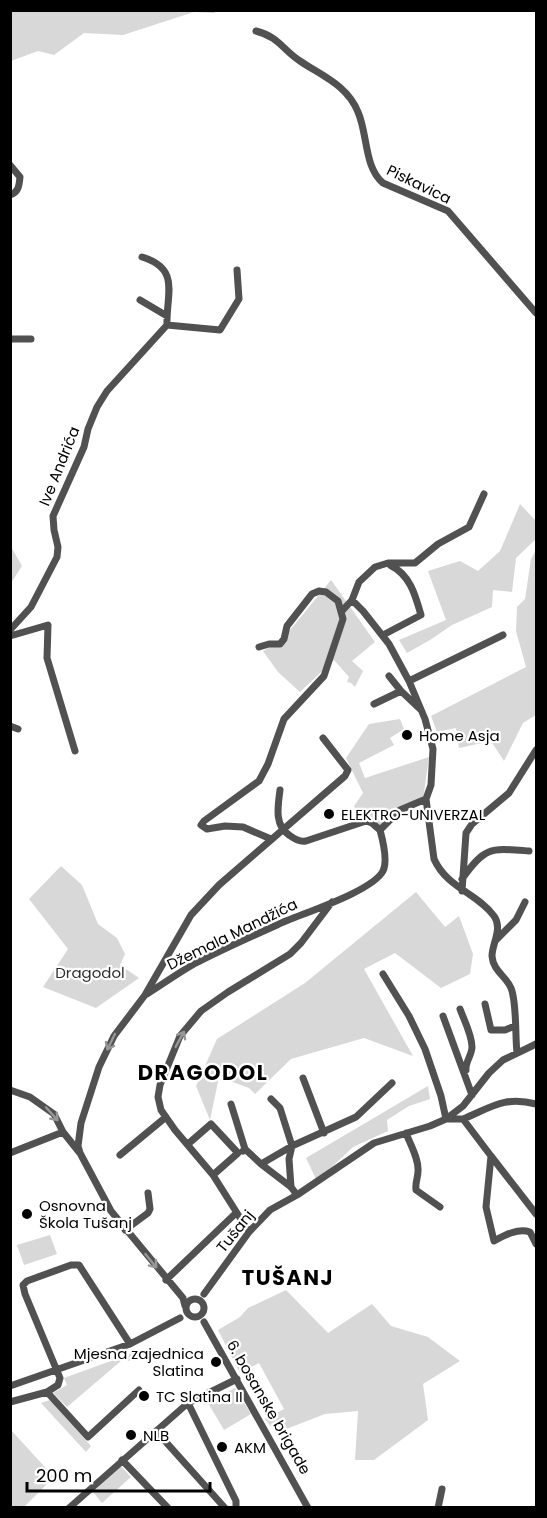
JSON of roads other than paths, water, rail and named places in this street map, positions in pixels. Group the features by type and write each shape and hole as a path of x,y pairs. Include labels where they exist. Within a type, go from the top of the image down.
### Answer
{"street":[{"name":"Piskavica","path":"256,31 270,35 298,60 337,83 357,108 367,142 370,166 375,177 383,183 448,211 537,313"},
{"path":"10,165 20,177 19,188 15,194 10,195"},
{"path":"142,256 153,260 169,276 167,325 220,330 239,299 237,270"},
{"path":"140,300 167,316"},
{"name":"Ive Andrića","path":"10,630 31,607 57,557 58,547 53,516 84,447 97,407 107,391 167,325"},
{"path":"10,339 31,339"},
{"path":"342,610 352,600 359,582 375,567 388,563 416,563 438,544 465,530 473,520 484,494"},
{"path":"383,635 415,621 422,615 404,573 388,563"},
{"path":"259,647 280,644 294,616 312,594 319,591 329,594 338,601 343,620 324,676 284,719 262,778 201,825 207,829 243,827 271,839"},
{"path":"352,600 383,635 409,681 422,711 433,748 432,777 426,799 434,859 438,868 462,891 494,915 497,921 492,955 494,964 512,988 517,1053"},
{"path":"10,636 48,625 47,658 75,750"},
{"path":"409,681 503,634"},
{"path":"389,676 401,692 422,711"},
{"path":"374,704 401,692"},
{"path":"204,1322 193,1316 185,1307 183,1298 108,1207 80,1153 78,1146 81,1123 99,1067 120,1026 145,995 200,904 345,776 348,770 323,738"},
{"path":"462,891 466,833 472,824 509,793 537,750"},
{"path":"249,1232 213,1175 161,1110 158,1097 160,1085 180,1036 201,1011 290,954 302,943 332,902 350,895 382,873 384,867 383,841 380,830 372,822 366,821 303,842 282,831 279,823 280,790"},
{"path":"380,830 400,810 426,799"},
{"path":"462,879 478,858 492,849 529,851"},
{"name":"Džemala Mandžića","path":"145,995 194,964 332,902"},
{"path":"496,940 516,920 525,902"},
{"path":"383,974 422,1042 441,1096 446,1119 463,1119 505,1101 519,1100 537,1104"},
{"path":"486,1004 490,1029 505,1030 515,1026"},
{"path":"460,1009 472,1044 471,1053 465,1065 467,1079"},
{"path":"443,1016 472,1095"},
{"name":"Tušanj","path":"204,1294 249,1232 270,1210 297,1195 374,1143 446,1119 464,1106 503,1060 537,1044"},
{"path":"303,1078 324,1133"},
{"path":"261,1164 292,1146 324,1133 363,1112 392,1083"},
{"path":"10,1090 40,1102 54,1114 63,1132 80,1153"},
{"path":"271,1099 280,1108 292,1146 289,1159 291,1187"},
{"path":"231,1104 242,1151"},
{"path":"120,1155 166,1117"},
{"path":"463,1119 537,1214"},
{"path":"188,1144 211,1124 242,1151 291,1187 297,1195"},
{"path":"10,1153 63,1132"},
{"path":"406,1133 418,1166 416,1190 440,1207"},
{"path":"213,1175 242,1151"},
{"path":"491,1156 486,1207 494,1240 526,1230 530,1232 537,1244"},
{"path":"125,1230 148,1213 150,1209 148,1193"},
{"path":"166,1280 236,1213"},
{"path":"10,1402 47,1392 58,1385 60,1378 24,1294 23,1285 27,1281 76,1264 82,1269 130,1344"},
{"path":"180,1318 188,1301 204,1294"},
{"path":"204,1294 204,1322"},
{"path":"196,1298 203,1304"},
{"path":"10,1386 130,1344 180,1318 203,1312"},
{"name":"6. bosanske brigade","path":"204,1322 308,1508"},
{"path":"69,1508 188,1403 237,1379"},
{"path":"47,1392 88,1437 139,1390"},
{"path":"188,1403 236,1501 236,1508"},
{"path":"156,1431 225,1508"},
{"path":"123,1460 168,1508"},
{"path":"438,1508 442,1489"}],"place":[{"name":"Home Asja","path":"407,735"},
{"name":"ELEKTRO-UNIVERZAL","path":"329,814"},
{"name":"Osnovna Škola Tušanj","path":"27,1214"},
{"name":"Mjesna zajednica Slatina","path":"216,1362"},
{"name":"TC Slatina II","path":"144,1396"},
{"name":"NLB","path":"131,1435"},
{"name":"AKM","path":"222,1447"}],"district":[{"name":"DRAGODOL","path":"203,1072"},
{"name":"TUŠANJ","path":"288,1277"}],"park label":[{"name":"Dragodol","path":"90,972"}]}
